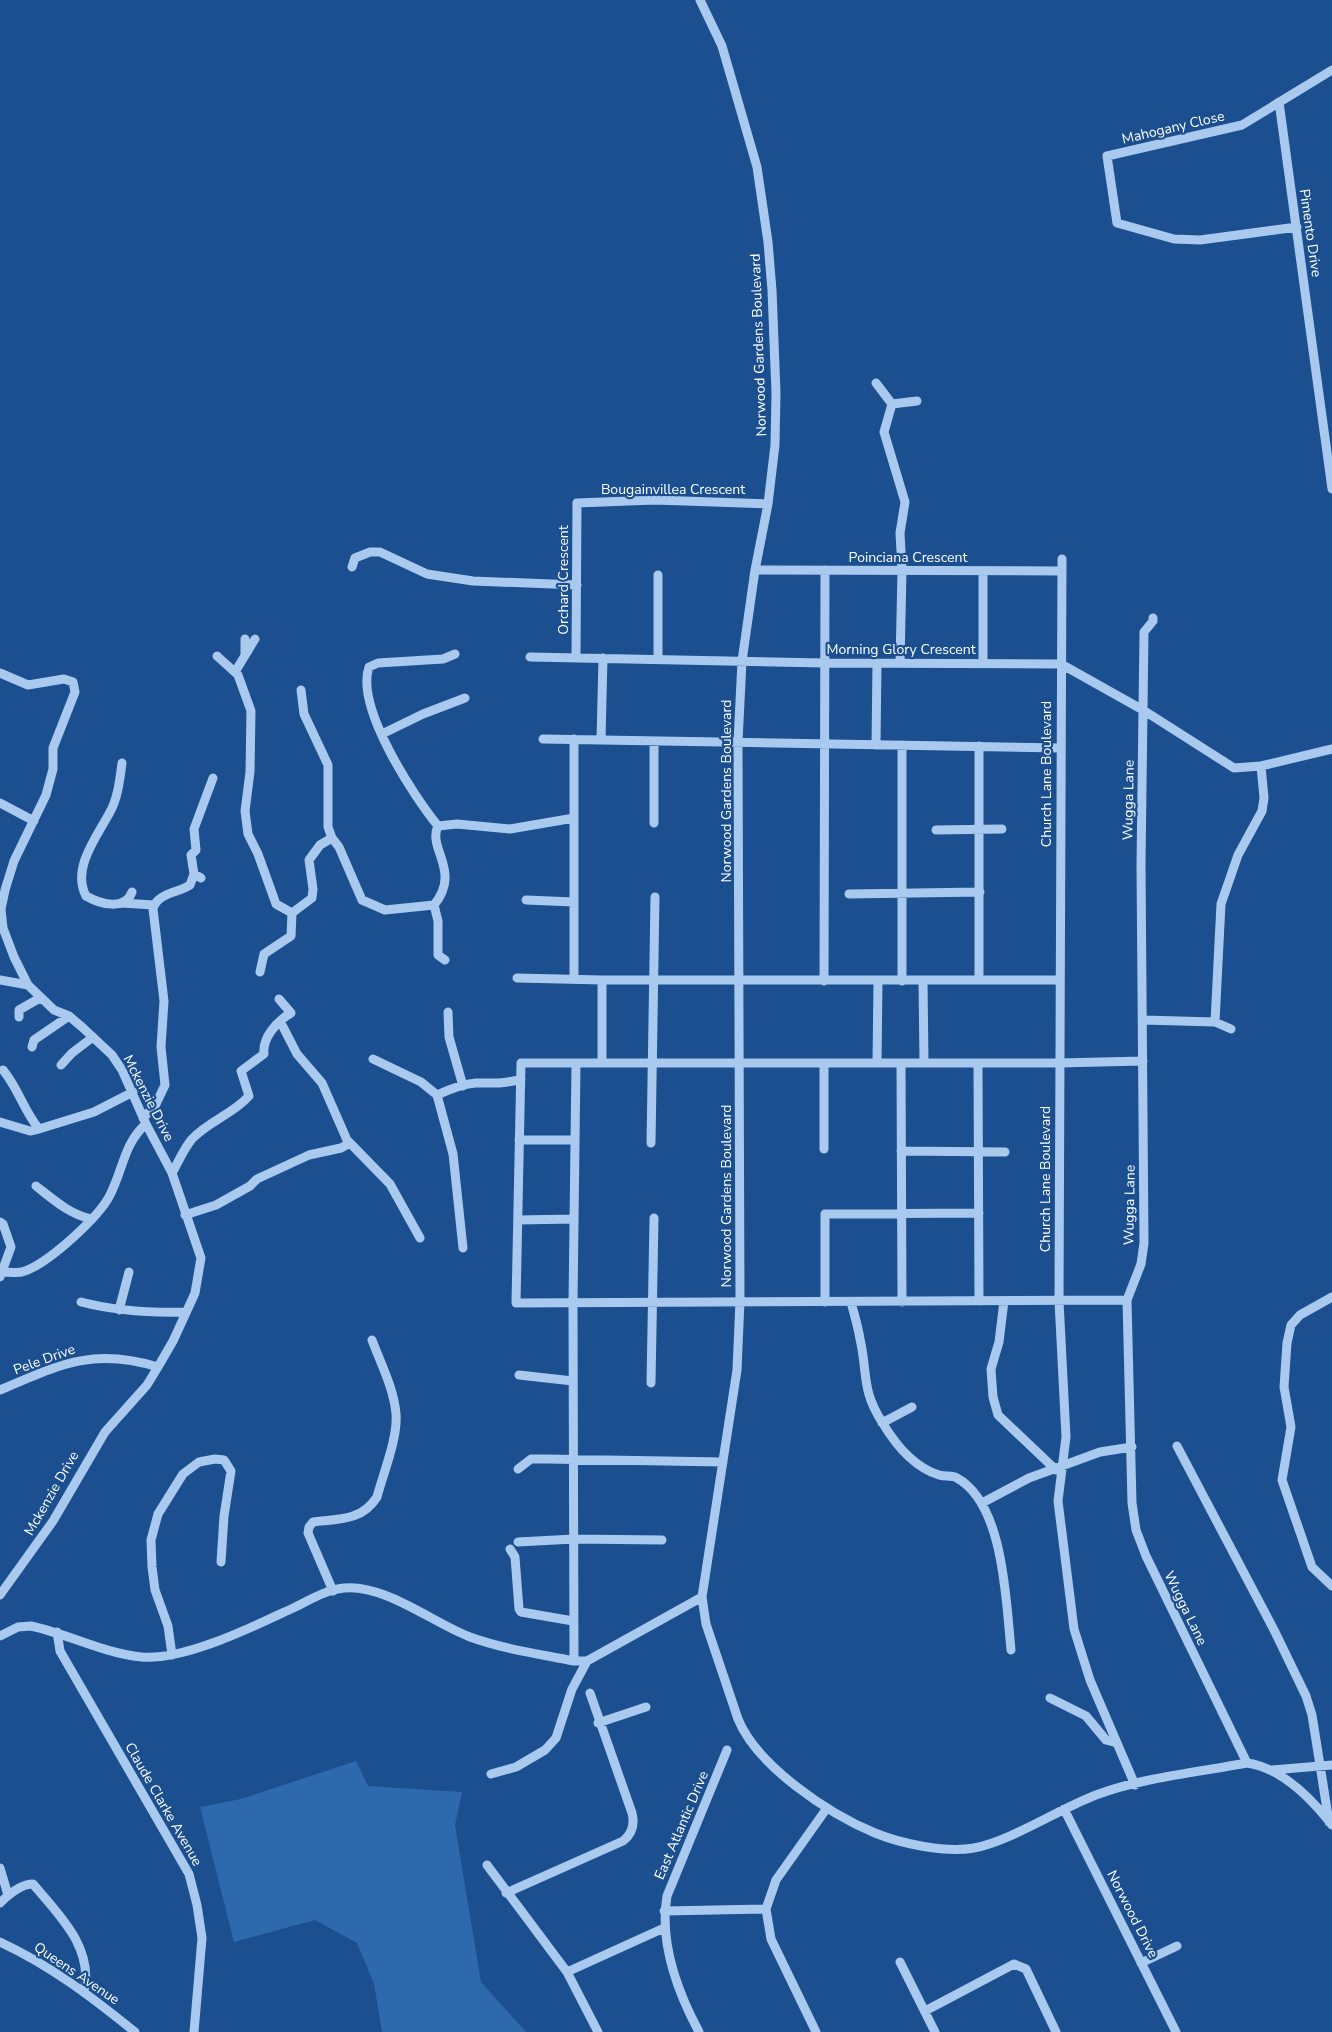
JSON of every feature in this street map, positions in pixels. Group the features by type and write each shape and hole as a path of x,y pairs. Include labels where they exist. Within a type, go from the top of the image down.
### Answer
{"street":[{"name":"Norwood Gardens Boulevard","path":"700,0 722,46 757,167 772,290 776,393 775,445 768,504 754,570 742,660 738,742 740,1302 736,1370 702,1597 706,1624 744,1733 759,1752 784,1776 827,1808 875,1834 946,1850 975,1848 1003,1838 1064,1808 1097,1795 1135,1785 1247,1762"},
{"path":"1279,102 1332,70"},
{"name":"Pimento Drive","path":"1279,102 1332,489"},
{"name":"Mahogany Close","path":"1279,102 1242,125 1107,156 1117,223 1174,239 1200,240 1297,228"},
{"path":"876,383 892,404"},
{"path":"892,404 917,401"},
{"path":"892,404 884,432 905,502 900,533 902,570 900,663"},
{"name":"Bougainvillea Crescent","path":"577,503 655,500 768,504"},
{"name":"Orchard Crescent","path":"576,658 577,503"},
{"path":"352,567 355,558 370,552 380,552 427,574 473,581 577,585"},
{"name":"Church Lane Boulevard","path":"1062,559 1058,980 1059,1301 1066,1437 1060,1468 1058,1501 1074,1629 1090,1680 1135,1785"},
{"name":"Poinciana Crescent","path":"754,570 1061,571"},
{"path":"824,981 825,570"},
{"path":"983,571 983,664"},
{"path":"658,575 658,659"},
{"name":"Wugga Lane","path":"1153,618 1153,622 1144,632 1141,865 1144,1242 1141,1264 1127,1300 1132,1503 1136,1530 1146,1556 1247,1762"},
{"path":"244,659 245,639"},
{"path":"235,672 255,639"},
{"path":"301,690 304,714 328,765 328,827 332,838 340,847 362,900 385,910 434,905 443,894 446,878 437,838 438,826 416,798 382,734 373,714 366,675 369,667 378,663 443,659 455,654"},
{"path":"217,656 241,680 251,711 250,772 245,811 248,834 258,854 276,904 292,913"},
{"name":"Morning Glory Crescent","path":"530,657 824,663 1061,664"},
{"path":"601,740 603,658"},
{"path":"876,744 877,663"},
{"path":"1061,664 1143,710 1234,768 1261,766 1332,749"},
{"name":"Mckenzie Drive","path":"0,673 28,685 64,679 72,682 75,692 54,748 53,769 46,795 3,883 1,909 3,928 14,957 28,984 54,1010 69,1016 93,1037 112,1056 122,1070 145,1121 172,1173 201,1258 195,1293 173,1341 158,1367 146,1386 105,1432 53,1521 0,1595"},
{"path":"382,734 423,714 465,698"},
{"path":"543,739 1060,748"},
{"path":"574,739 574,980"},
{"path":"654,740 654,822"},
{"path":"902,745 902,981"},
{"path":"979,746 979,979"},
{"path":"122,763 112,806 91,844 81,881 86,896 111,904 154,905 170,893 190,885 197,876 191,855 196,850 194,829 212,778"},
{"path":"1215,1022 1221,904 1238,856 1262,812 1264,798 1261,766"},
{"path":"0,803 34,821"},
{"path":"438,826 457,824 510,829 574,818"},
{"path":"936,830 1002,830"},
{"path":"292,913 312,898 313,889 309,860 320,845 332,838"},
{"path":"121,903 132,892"},
{"path":"849,894 980,892"},
{"path":"651,1143 655,897"},
{"path":"526,900 574,902"},
{"path":"0,1222 3,1224 11,1247 2,1275 22,1272 52,1256 91,1219 110,1196 133,1137 155,1106 165,1085 161,1047 164,1001 152,914 154,905"},
{"path":"434,905 438,921 438,955 445,960"},
{"path":"260,972 264,954 291,936 292,913"},
{"path":"517,978 739,981 1058,980"},
{"path":"0,980 28,984"},
{"path":"602,980 602,1063"},
{"path":"923,980 924,1063"},
{"path":"877,1063 878,981"},
{"path":"19,1017 19,1010 40,998"},
{"path":"172,1173 191,1140 240,1106 249,1096 242,1071 264,1054 263,1044 280,1021 291,1014 279,999"},
{"path":"448,1012 449,1037 463,1086"},
{"path":"32,1047 34,1040 69,1016"},
{"path":"1143,1020 1215,1022 1231,1029"},
{"path":"280,1021 297,1054 322,1083 350,1143 390,1184 420,1238"},
{"path":"61,1065 72,1053 93,1037"},
{"path":"373,1059 421,1082 437,1095 453,1154 462,1248"},
{"path":"1127,1300 516,1303 521,1063 1059,1063 1143,1061"},
{"path":"574,1661 573,1219 576,1063"},
{"path":"824,1063 824,1149"},
{"path":"901,1063 902,1302"},
{"path":"978,1063 979,1301"},
{"path":"3,1070 15,1085 32,1121 39,1130"},
{"path":"437,1095 474,1083 507,1084 521,1079"},
{"path":"0,1122 30,1131 39,1130 94,1112 133,1092"},
{"path":"519,1140 575,1140"},
{"path":"185,1215 216,1205 258,1179 309,1155 341,1148 350,1143"},
{"path":"902,1151 1005,1152"},
{"path":"36,1186 64,1208 91,1219"},
{"path":"825,1302 825,1214 979,1213"},
{"path":"651,1383 654,1218"},
{"path":"518,1220 573,1219"},
{"path":"118,1310 129,1272"},
{"path":"1332,1298 1300,1315 1291,1325 1287,1343 1284,1387 1291,1427 1282,1480 1312,1567 1332,1586"},
{"path":"1004,1301 999,1342 991,1369 998,1415 1060,1468"},
{"path":"81,1302 118,1310 144,1313 186,1312"},
{"path":"851,1302 861,1340 868,1398 882,1423 902,1450 919,1466 940,1475 956,1476 971,1487 982,1503 1000,1553 1011,1650"},
{"path":"333,1590 308,1533 309,1527 313,1522 362,1514 371,1506 377,1497 394,1430 396,1417 394,1402 372,1340"},
{"name":"Pele Drive","path":"0,1390 79,1360 113,1358 158,1367"},
{"path":"519,1375 573,1381"},
{"path":"882,1423 912,1407"},
{"path":"1177,1446 1302,1686 1312,1715 1331,1824"},
{"path":"982,1503 1029,1478 1100,1452 1132,1447"},
{"path":"172,1655 167,1622 155,1590 151,1540 158,1514 183,1474 199,1462 215,1459 224,1460 231,1471 224,1516 221,1562"},
{"path":"518,1469 531,1459 722,1462"},
{"path":"518,1542 574,1539 662,1540"},
{"path":"510,1548 515,1557 519,1609 521,1612 573,1621"},
{"path":"0,1636 24,1626 57,1632 112,1652 142,1657 172,1655 259,1624 333,1590 358,1588 385,1596 469,1636 489,1643 574,1661 587,1661 702,1597"},
{"name":"Claude Clarke Avenue","path":"57,1632 60,1651 189,1874 197,1905 202,1938 194,2032"},
{"path":"491,1774 516,1767 545,1750 556,1738 572,1689 587,1661"},
{"path":"506,1893 623,1842 632,1832 634,1826 632,1813 598,1722 590,1693"},
{"path":"1050,1698 1086,1716 1106,1740 1117,1742"},
{"path":"598,1722 646,1707"},
{"name":"East Atlantic Drive","path":"699,2032 675,1978 664,1928 664,1911 667,1896 728,1750"},
{"path":"1247,1762 1271,1770 1292,1784 1331,1824"},
{"path":"1271,1770 1320,1769 1332,1765"},
{"path":"1320,1769 1332,1780"},
{"path":"816,2032 771,1939 766,1910 776,1880 827,1808"},
{"name":"Norwood Drive","path":"1064,1808 1176,2032"},
{"path":"487,1865 506,1893 567,1972 598,2032"},
{"path":"0,1868 8,1895"},
{"path":"0,1903 8,1895 27,1884 33,1884 77,1939 84,1957 87,1974 84,1992"},
{"path":"664,1911 766,1910"},
{"path":"567,1972 664,1928"},
{"name":"Queens Avenue","path":"0,1942 51,1970 84,1992 135,2032"},
{"path":"1141,1962 1177,1946"},
{"path":"900,1962 935,2032"},
{"path":"924,2010 1014,1964 1026,1969 1056,2032"}],"shaded area":[{"path":"356,1761 368,1786 462,1792 455,1825 481,1982 526,2032 382,2032 374,1984 357,1943 315,1920 234,1942 200,1807 241,1799"}]}
